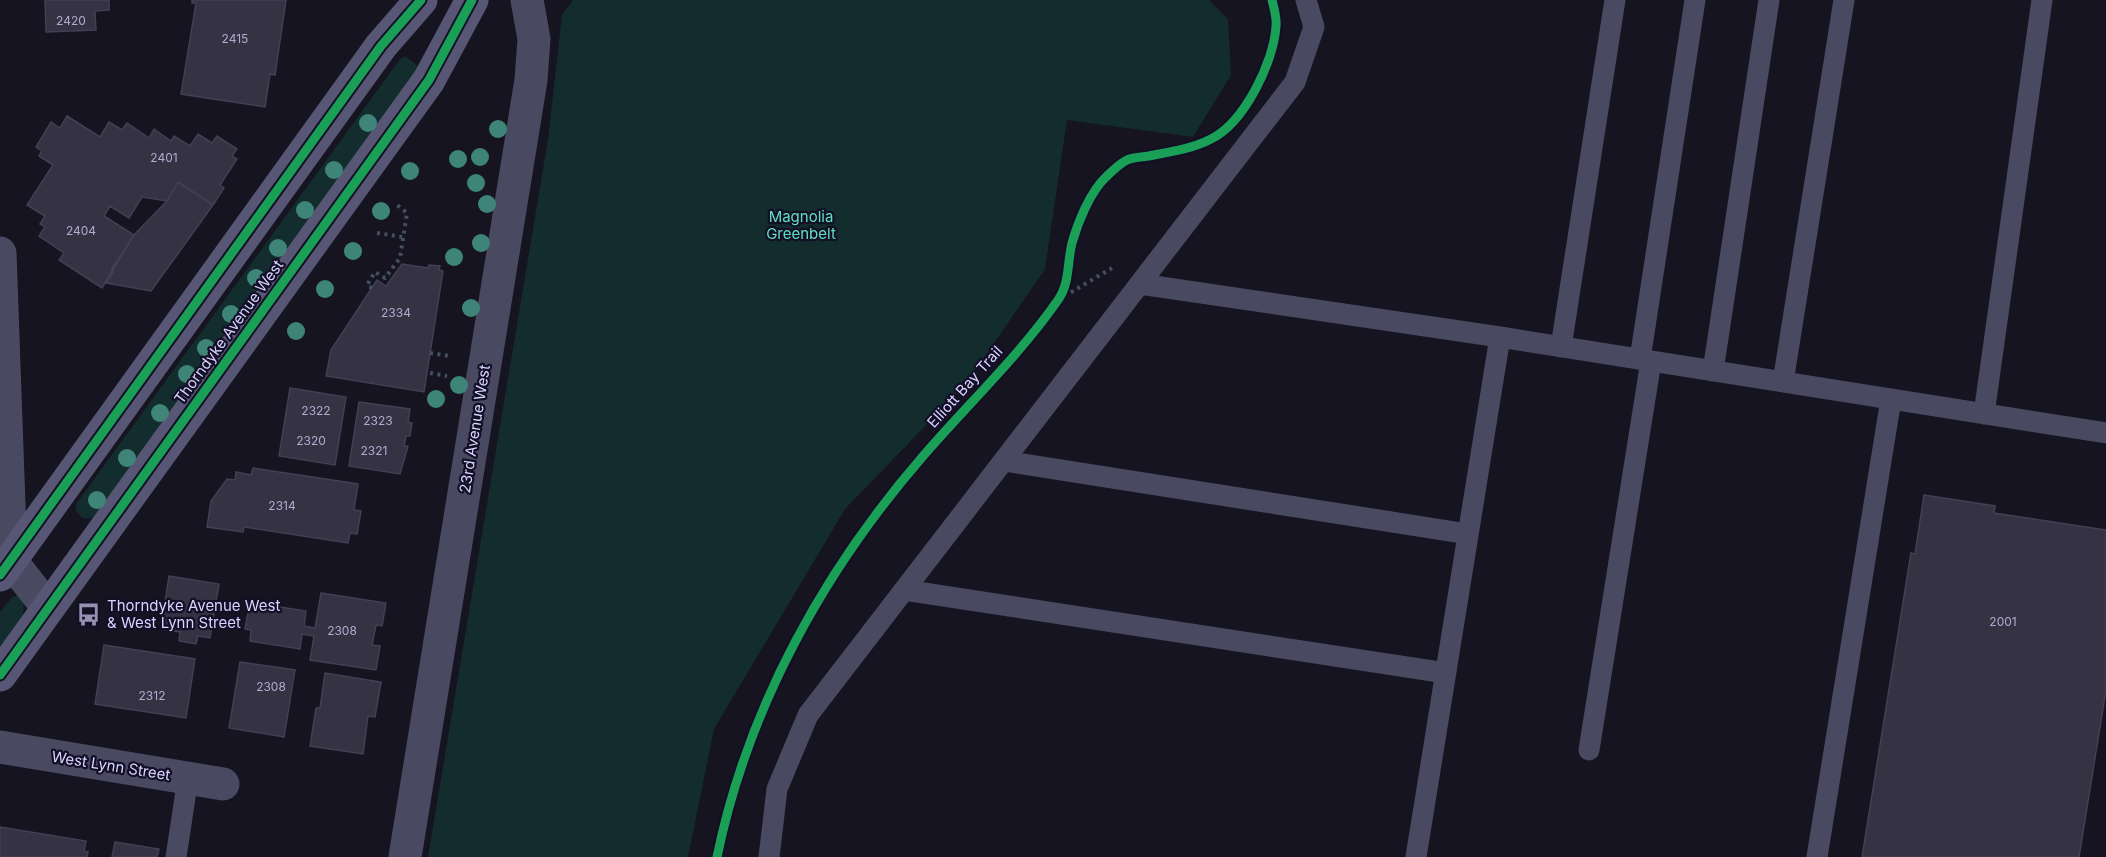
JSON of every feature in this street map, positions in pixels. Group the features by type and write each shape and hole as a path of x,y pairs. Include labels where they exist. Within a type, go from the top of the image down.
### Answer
{"main road":[{"path":"5,568 381,46 422,0"},
{"name":"Thorndyke Avenue West","path":"0,675 429,80 472,0"}],"street":[{"name":"23rd Avenue West","path":"405,857 531,80 534,39 527,0"},
{"path":"0,253 5,568 48,608"},
{"name":"West Lynn Street","path":"0,747 222,784"}],"lane":[{"path":"769,857 777,789 808,715 1295,82 1314,27 1306,0"},
{"path":"1561,347 1615,0"},
{"path":"1589,750 1695,0"},
{"path":"1713,371 1769,0"},
{"path":"1783,382 1844,0"},
{"path":"1984,414 2043,0"},
{"path":"1140,284 1500,337 2106,433"},
{"path":"1416,857 1500,337"},
{"path":"1817,857 1891,399"},
{"path":"1004,461 1468,534"},
{"path":"904,590 1446,673"},
{"path":"176,857 188,778"}],"path":[{"path":"372,288 367,285 375,272 385,278 400,258 407,213 397,205"},
{"path":"377,233 404,237"},
{"path":"1051,309 1065,288 1066,281"},
{"path":"430,353 454,357"},
{"path":"430,373 451,376"}],"green space":[{"name":"Magnolia Greenbelt","path":"573,0 1209,0 1228,19 1231,75 1193,137 1067,120 1045,269 966,384 845,509 714,729 688,857 428,857 548,139 562,15"},
{"path":"405,56 418,66 415,76 99,519 82,518 76,511 76,504 400,59"},
{"path":"13,596 21,596 22,619 0,654 0,612"}],"building":[{"path":"45,0 109,0 109,10 95,11 96,30 46,32"},
{"path":"192,0 286,0 275,75 270,74 265,107 181,94 196,3 192,3"},
{"path":"67,116 100,137 109,122 122,130 127,123 149,138 154,129 171,141 174,136 190,146 198,134 212,143 217,136 237,149 232,156 237,159 220,185 224,188 213,205 178,182 167,201 142,197 129,218 110,206 104,216 134,235 102,288 59,260 64,253 39,236 45,227 40,224 45,216 27,205 53,165 39,156 42,151 36,147 51,122 60,128"},
{"path":"178,182 213,205 151,291 106,283 113,272 111,270 134,235 167,201"},
{"path":"402,264 428,268 429,265 440,266 439,270 443,271 424,392 326,376 331,350 377,280 386,286"},
{"path":"290,388 346,397 335,465 279,456"},
{"path":"359,402 410,409 408,422 412,423 410,436 406,436 404,446 408,446 400,474 349,466"},
{"path":"253,468 358,484 354,510 361,511 357,534 350,533 348,543 244,527 243,532 207,527 211,501 227,479 235,480 236,472 251,475"},
{"path":"1924,495 1995,506 1994,513 2106,530 2106,690 2079,857 1862,857 1911,553 1915,554"},
{"path":"169,576 219,584 210,638 198,636 196,644 179,641 180,632 161,629"},
{"path":"321,593 386,603 382,626 376,625 372,645 380,646 376,670 310,660 314,636 302,634 300,649 250,641 251,630 245,629 250,602 306,611 304,626 315,628"},
{"path":"104,645 195,659 186,718 95,704"},
{"path":"240,662 295,670 284,737 229,728"},
{"path":"325,673 381,682 375,717 368,716 363,754 310,746 316,708 320,708"},
{"path":"0,827 86,841 84,851 88,852 87,857 0,857"},
{"path":"115,842 159,849 157,857 112,857"}],"cycle path":[{"path":"0,575 381,46 421,0"},
{"path":"0,675 429,80 472,0"},
{"name":"Elliott Bay Trail","path":"717,857 748,747 770,694 823,593 854,545 924,455 1027,341 1058,300 1065,287 1072,243 1078,226 1085,208 1100,183 1116,167 1129,159 1180,150 1211,139 1235,120 1246,106 1270,57 1274,41 1276,20 1272,0"}],"place":[{"name":"Thorndyke Avenue West & West Lynn Street","path":"89,615"}]}
